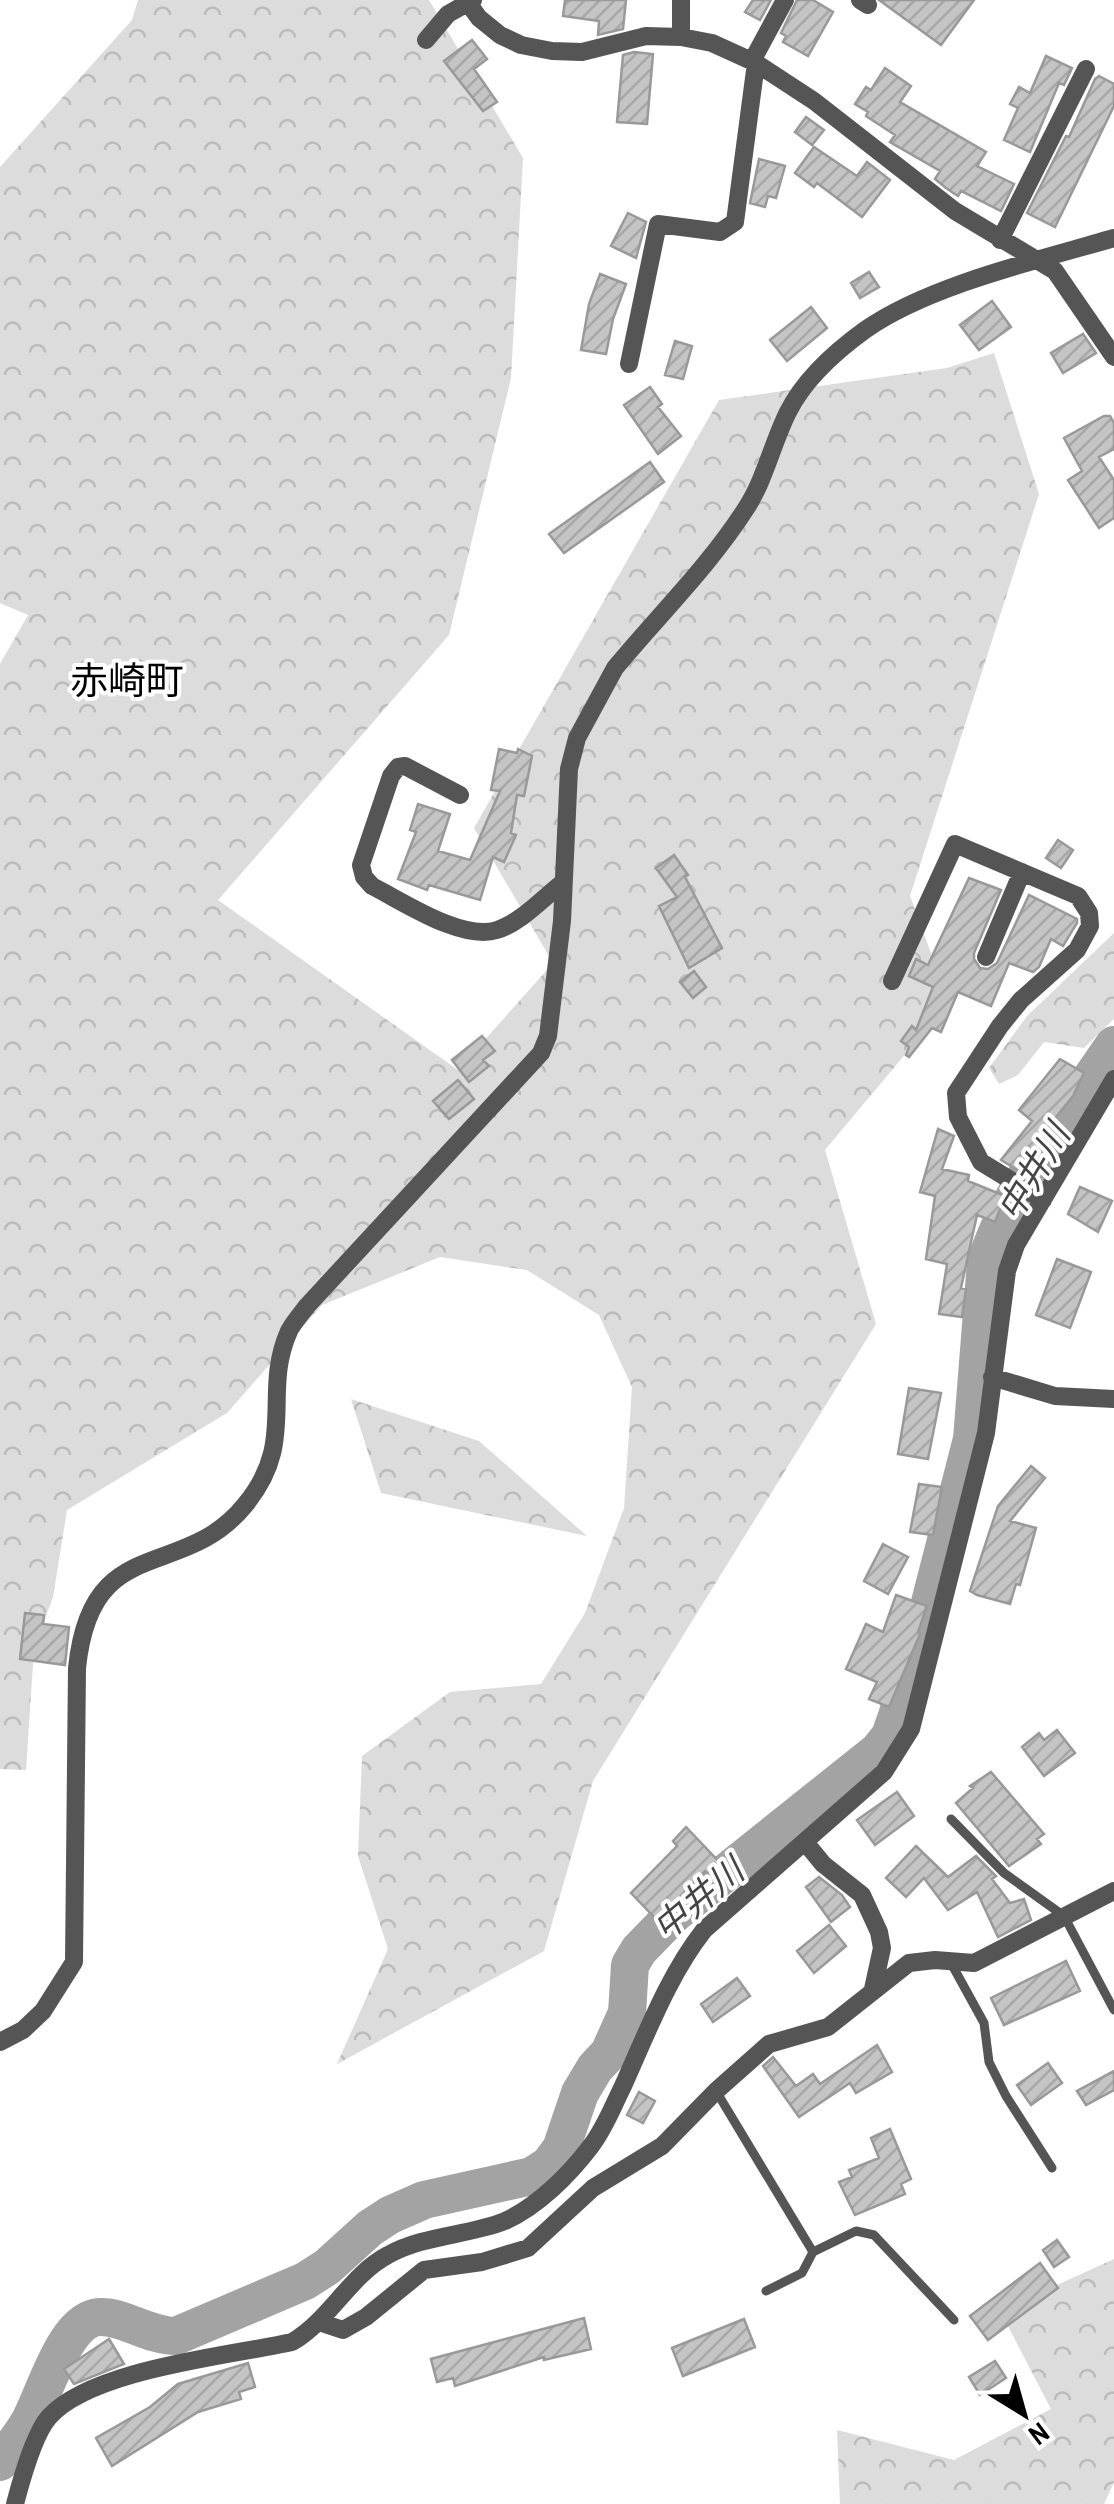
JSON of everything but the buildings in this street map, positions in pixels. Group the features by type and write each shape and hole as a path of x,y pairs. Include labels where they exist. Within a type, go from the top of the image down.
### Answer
{"street":[{"path":"681,0 681,37"},
{"path":"629,364 658,224 720,232 734,222 754,62 785,0"},
{"path":"426,40 448,14 468,1 479,18 521,45 582,52 646,36 681,37 712,43 754,62 786,81 955,211 1055,271 1114,358"},
{"path":"1000,240 1086,69"},
{"path":"0,2042 23,2030 43,2011 74,1962 77,1668 80,1636 91,1604 136,1565 218,1532 244,1506 267,1474 277,1440 279,1364 290,1330 306,1306 541,1053 548,1036 562,921 569,769 577,738 614,668 748,507 788,411 808,382 864,331 898,310 1114,238"},
{"path":"460,795 405,766 398,767 391,776 361,865 372,886 456,928 482,933 514,921 561,884"},
{"path":"892,981 955,844 1078,896 1090,912 1090,926 1077,950 1021,1000 956,1093 958,1117 972,1151 1009,1182 1039,1197"},
{"path":"986,957 1022,872"},
{"path":"9,2496 49,2417 70,2400 102,2384 292,2342 319,2322 385,2256 408,2246 503,2221 552,2188 590,2148 604,2126 687,1952 704,1930 884,1772 912,1729 986,1433 1008,1271 1016,1246 1039,1197 1114,1079"},
{"path":"992,1376 1056,1396 1114,1400"},
{"path":"805,1842 823,1864 862,1895 879,1932 882,1948 872,1990"},
{"path":"319,2322 343,2330 366,2317 424,2270 482,2262 528,2248 594,2188 662,2146 716,2090 769,2044 828,2027 909,1963 974,1962 1114,1891"}],"lane":[{"path":"951,1819 1004,1873 1064,1916 1114,2010"},
{"path":"949,1961 984,2022 990,2062 1006,2096 1052,2168"},
{"path":"716,2090 812,2252"},
{"path":"766,2291 802,2273 812,2252 856,2231 874,2235 954,2320"}],"green space":[{"path":"138,0 429,0 523,158 511,378 449,635 218,900 458,1070 553,963 474,828 719,400 947,368 994,353 1039,494 910,896 949,1002 825,1150 876,1324 593,1781 544,1951 337,2064 388,1949 358,1856 362,1756 450,1692 541,1684 585,1613 624,1508 632,1387 599,1315 527,1270 440,1257 322,1305 227,1413 67,1510 53,1597 34,1649 26,1770 0,1769 0,664 28,615 0,603 0,167 132,20"},
{"path":"1114,933 1114,1019 1084,1048 1044,1042 1018,1075 999,1084 989,1068 1027,1016"},
{"path":"351,1399 479,1441 587,1536 381,1493"},
{"path":"1114,2259 1114,2482 1104,2504 840,2504 837,2430 954,2460 1051,2409 1000,2311"}],"waterway":[{"name":"中井川","path":"0,2462 28,2424 66,2344 87,2321 109,2318 176,2336 305,2281 390,2215 424,2200 532,2176 549,2165 561,2149 580,2093 609,2053 627,2013 630,1965 639,1950 674,1914 878,1751 890,1736 924,1626 972,1439 986,1262 1025,1178 1114,1045"}],"district":[{"name":"赤崎町","path":"127,680"}]}
